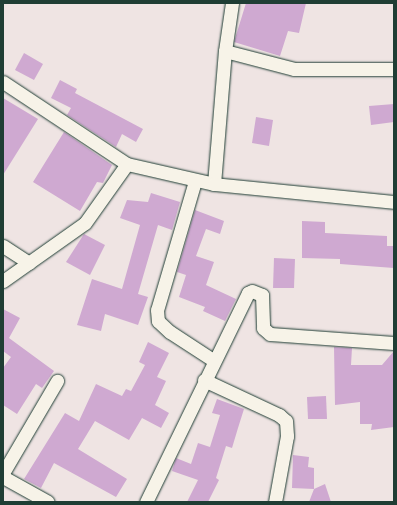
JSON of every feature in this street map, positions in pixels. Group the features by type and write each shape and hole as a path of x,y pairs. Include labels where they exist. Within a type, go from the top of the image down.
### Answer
{"street":[{"path":"214,184 225,51 232,3"},
{"path":"225,51 294,69 394,69"},
{"path":"3,82 127,164 195,181 214,184 394,202"},
{"path":"3,282 85,222 127,164"},
{"path":"195,181 157,310 158,321 170,332 212,360"},
{"path":"3,246 29,263"},
{"path":"146,502 212,360 252,291 262,295 263,328 270,334 394,343"},
{"path":"204,380 279,415 286,422 287,436 275,502"},
{"path":"3,473 57,381"},
{"path":"3,477 48,502"}],"building":[{"path":"246,3 306,3 299,33 288,31 280,56 234,42"},
{"path":"24,53 43,64 34,80 15,70"},
{"path":"60,80 77,89 75,93 143,129 136,142 122,134 116,147 67,115 71,108 51,98"},
{"path":"3,98 38,119 3,175"},
{"path":"394,104 394,122 371,125 369,106"},
{"path":"256,117 273,120 269,146 252,143"},
{"path":"64,132 112,165 103,183 97,182 80,211 33,182"},
{"path":"151,193 180,202 172,230 158,225 138,294 148,297 138,325 105,314 101,331 77,325 92,279 122,289 140,225 120,218 127,200 148,202"},
{"path":"195,210 224,221 220,234 206,229 196,256 214,262 206,285 236,299 225,321 203,311 205,307 179,297 186,275 177,272"},
{"path":"302,221 325,222 325,233 387,236 387,246 394,246 394,268 340,264 340,259 302,258"},
{"path":"84,234 105,245 90,275 66,262"},
{"path":"274,258 295,259 294,288 273,288"},
{"path":"3,309 20,318 9,338 54,371 42,388 36,384 17,414 3,405 3,368 11,357 3,351"},
{"path":"148,342 169,353 157,377 166,381 155,405 169,413 161,428 142,418 129,440 95,421 78,449 127,479 116,497 54,463 41,488 24,479 65,413 79,421 96,384 122,396 126,389 131,391 145,365 139,362"},
{"path":"334,347 352,348 351,365 382,365 394,351 394,427 371,430 372,424 360,424 360,402 335,405"},
{"path":"326,396 327,419 308,419 307,397"},
{"path":"217,399 244,409 232,448 226,446 216,478 219,480 208,502 187,502 198,480 172,471 176,458 191,464 198,443 210,447 220,415 212,413"},
{"path":"293,455 309,457 308,467 314,468 314,489 292,488"},
{"path":"325,484 331,502 309,502 314,489"}]}
